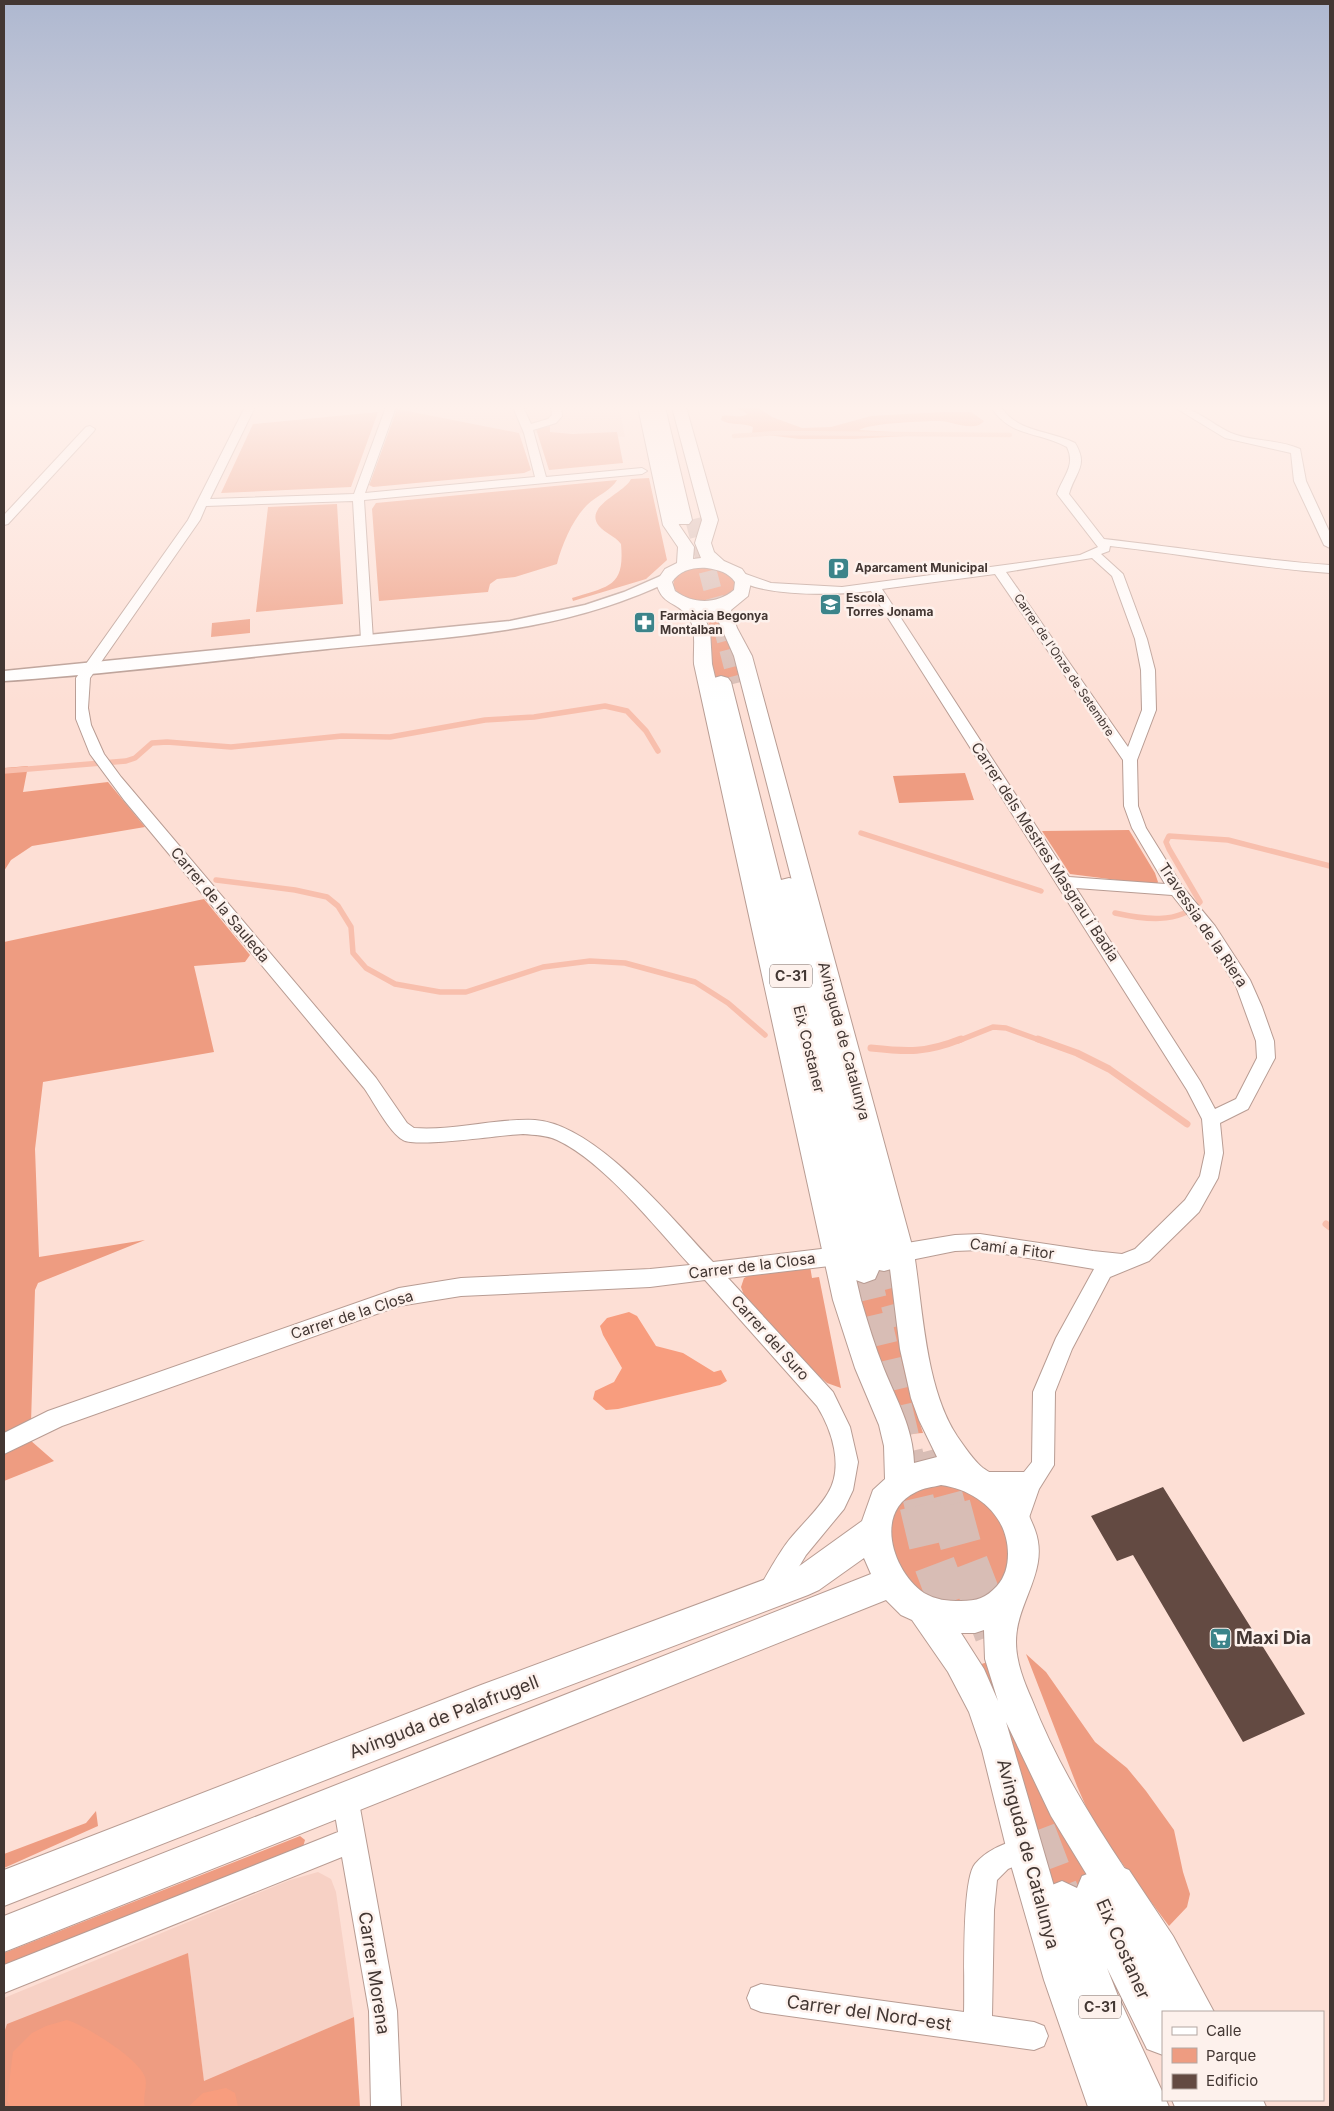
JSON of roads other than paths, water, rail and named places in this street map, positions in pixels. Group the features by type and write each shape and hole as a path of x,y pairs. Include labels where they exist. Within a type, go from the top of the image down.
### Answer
{"highway":[{"path":"685,506 689,519 687,506"},
{"name":"Eix Costaner","path":"729,683 883,1260"},
{"path":"1091,1893 1158,1951 1191,2011"},
{"name":"Eix Costaner","path":"1091,1893 1162,2031"},
{"name":"C-31","path":"1091,1893 1099,2005 1146,2107"}],"main road":[{"path":"667,506 671,525 686,547 685,565"},
{"path":"706,506 710,520 703,543 706,554 718,564"},
{"path":"679,601 706,606 732,600 744,585 740,576 731,569 718,564 701,563 685,565 670,573 665,578 664,589 679,601 696,614 702,627 700,648 703,664 847,1300 859,1342 894,1425 899,1446 900,1483"},
{"name":"Avinguda de Catalunya","path":"732,600 722,610 730,633 743,656 883,1260 911,1329 926,1397 943,1441 976,1480"},
{"path":"941,1470 976,1480 1002,1500 1017,1522 1024,1554 1022,1570 1017,1585 999,1607 977,1617 952,1619 926,1612 906,1599 890,1582 878,1558 874,1531 882,1503 900,1483 919,1474 941,1470"},
{"name":"Avinguda de Palafrugell","path":"4,1888 481,1702 808,1580 874,1531"},
{"path":"4,1934 890,1582"},
{"path":"1008,1598 1000,1633 1000,1650 1014,1699 1037,1756 1067,1812 1091,1893"},
{"name":"Avinguda de Catalunya","path":"926,1612 962,1664 977,1691 1001,1754 1025,1849 1088,2060 1108,2107"}],"street":[{"path":"4,522 19,506"},
{"name":"Carrer de la Sauleda","path":"202,506 194,520 83,678 82,708 84,726 104,763 129,797 370,1083 401,1128"},
{"path":"359,506 367,640"},
{"path":"732,600 756,590 769,588 834,591 875,587 1095,555 1105,548 1072,506"},
{"path":"1311,506 1330,545"},
{"path":"1102,542 1203,553 1285,566 1330,569"},
{"name":"Travessia de la Riera","path":"1095,555 1117,574 1142,639 1148,670 1149,710 1130,760 1131,806 1133,813 1139,828 1176,890 1199,917 1244,984 1265,1041 1266,1058 1242,1104 1211,1119"},
{"name":"Carrer de l'Onze de Setembre","path":"998,569 1130,760"},
{"path":"740,576 769,588"},
{"path":"4,676 91,669 530,621 565,614 629,596 665,578"},
{"name":"Carrer dels Mestres Masgrau i Badia","path":"875,587 1194,1086 1211,1119"},
{"path":"629,596 652,596 679,601"},
{"path":"1112,734 1138,740"},
{"path":"1063,882 1176,890"},
{"path":"1017,1522 1030,1483 1043,1465 1044,1392 1063,1345 1103,1271 1142,1256 1192,1206 1209,1178 1213,1165 1211,1119"},
{"name":"Carrer del Suro","path":"401,1128 410,1135 425,1136 528,1128 549,1130 568,1137 623,1181 710,1272 825,1399 838,1424 846,1453 848,1474 841,1493 826,1516 792,1556 767,1594"},
{"name":"Camí a Fitor","path":"883,1260 955,1243 980,1242 1093,1260 1124,1262"},
{"name":"Carrer de la Closa","path":"4,1444 56,1418 399,1297 440,1289 650,1278 838,1256"},
{"path":"976,1480 1030,1483"},
{"path":"4,1980 352,1840 346,1797"},
{"name":"Carrer Morena","path":"352,1840 383,2011 386,2107"},
{"path":"978,2028 980,1910 984,1874 999,1860 1025,1849"},
{"name":"Carrer del Nord-est","path":"761,1998 1034,2036"}],"waterway":[{"path":"4,771 126,761 135,758 152,743 167,742 231,747 342,736 390,737 485,720 534,717 605,706 627,711 646,731 658,751"},
{"path":"861,833 1041,891"},
{"path":"1115,913 1148,918 1171,917 1182,914 1200,902 1169,849 1166,842 1169,836 1228,840 1330,866"},
{"path":"216,880 295,890 327,897 338,906 351,927 353,953 366,968 395,984 440,992 466,992 543,967 590,961 625,963 695,982 728,1003 765,1035"},
{"path":"958,1041 993,1027 1006,1028 1042,1041"},
{"path":"871,1048 917,1050 937,1047 961,1039"},
{"path":"1038,1039 1077,1053 1109,1069 1187,1124"},
{"path":"1326,1224 1330,1227"}],"tunnel":[{"path":"694,519 737,683"},
{"path":"884,1258 902,1325"},
{"path":"864,1269 920,1506"},
{"path":"935,1449 950,1506"},
{"path":"920,1505 933,1560 961,1634"},
{"path":"950,1505 961,1546 995,1634"},
{"path":"1035,1831 1062,1902"}],"place":[{"name":"Aparcament Municipal","path":"839,568"},
{"name":"Escola Torres Jonama","path":"830,605"},
{"name":"Farmàcia Begonya Montalban","path":"644,623"},
{"name":"Maxi Dia","path":"1220,1638"}]}
